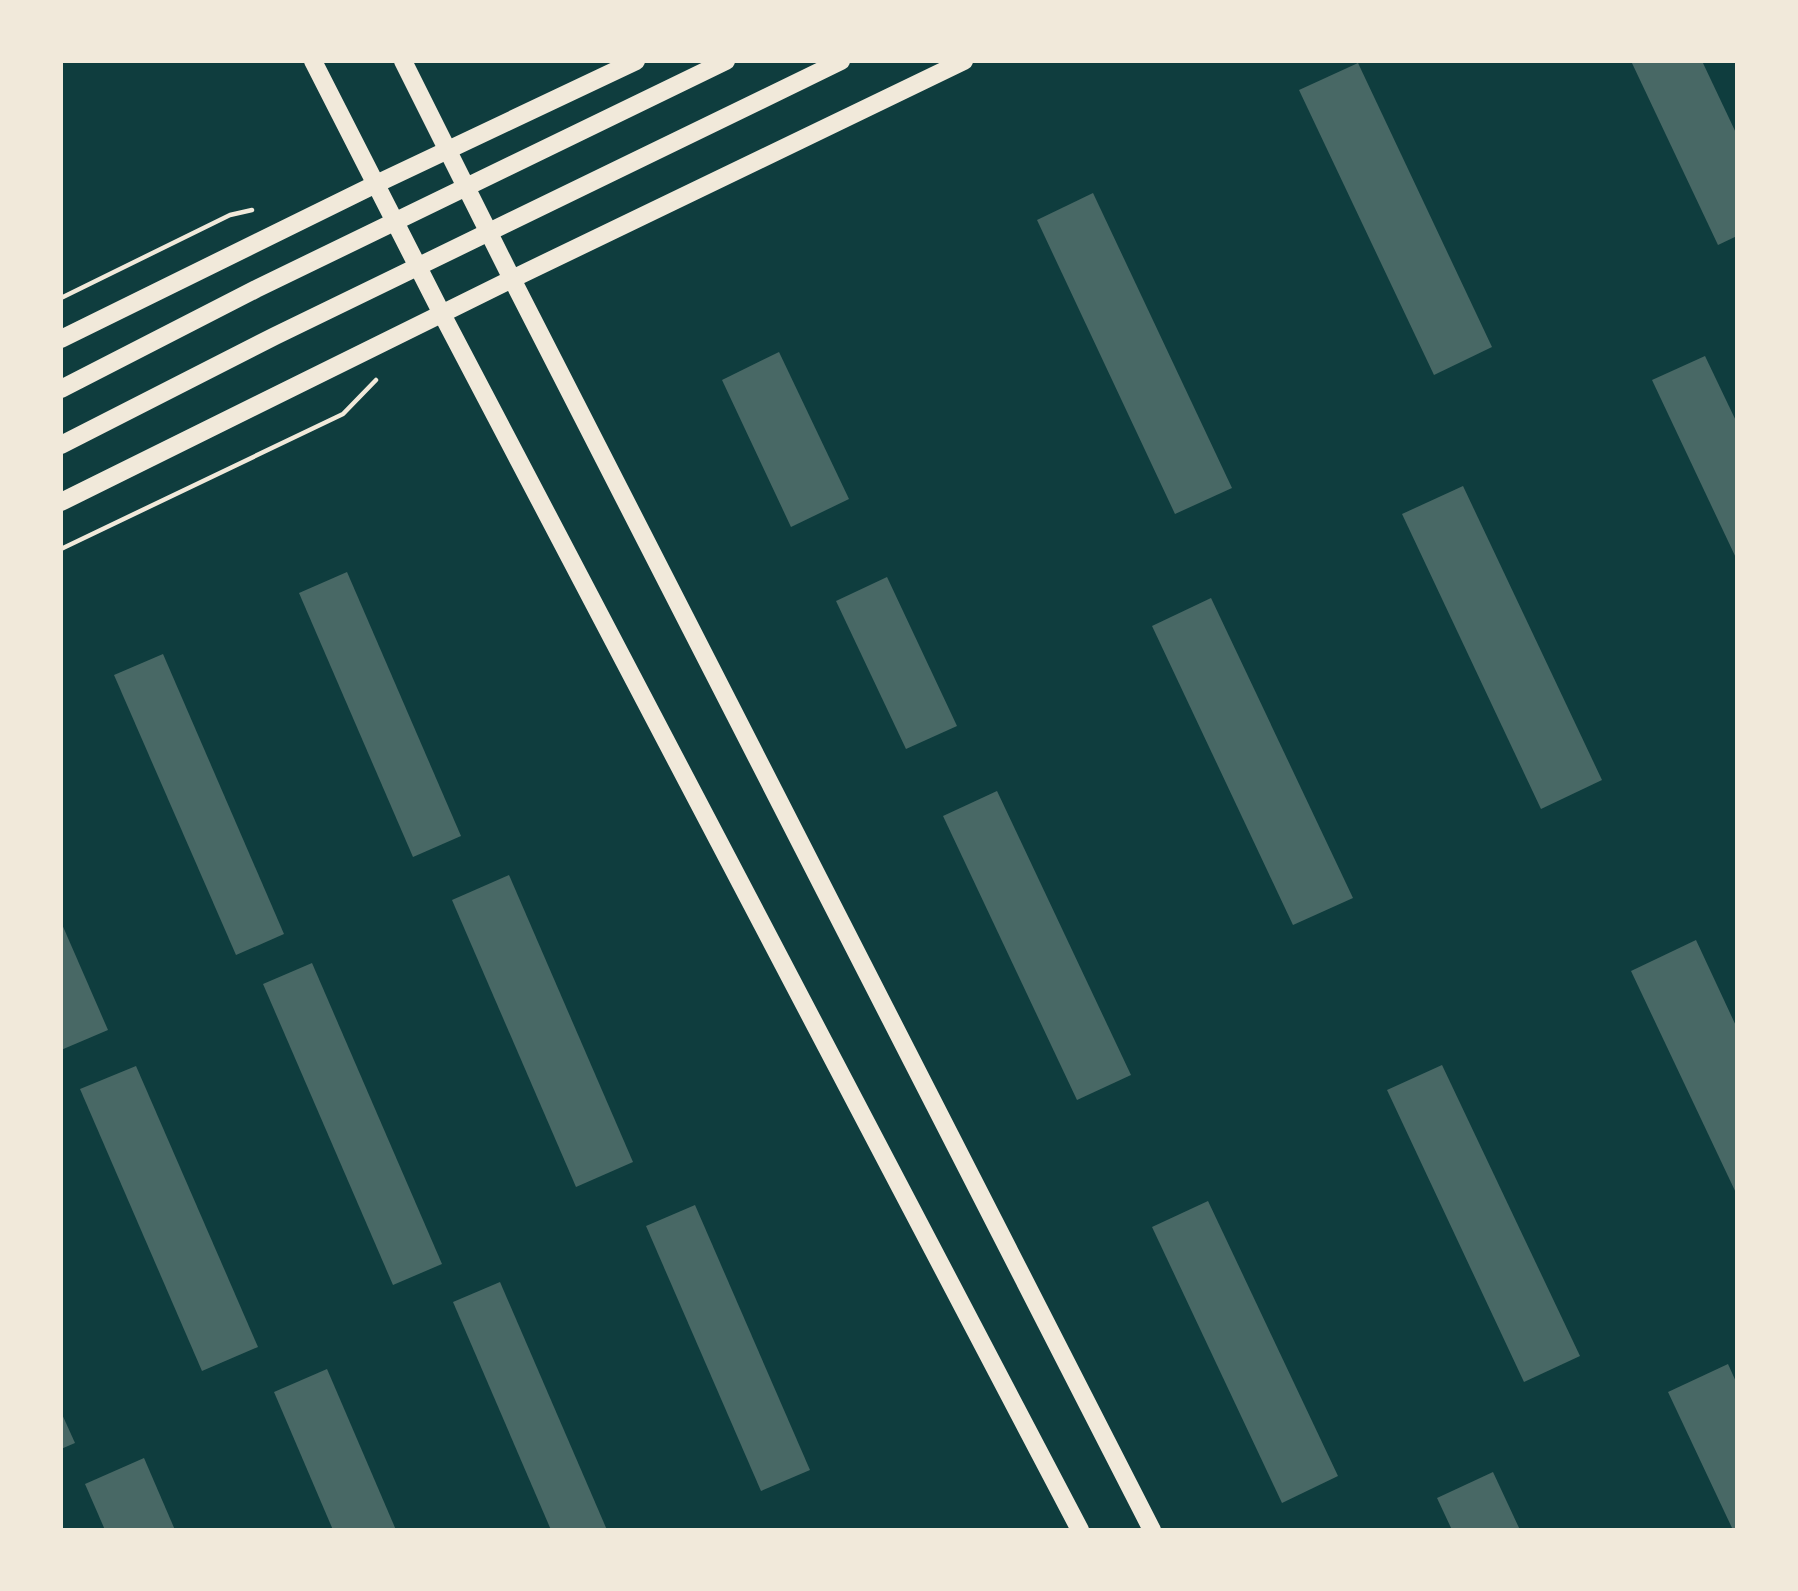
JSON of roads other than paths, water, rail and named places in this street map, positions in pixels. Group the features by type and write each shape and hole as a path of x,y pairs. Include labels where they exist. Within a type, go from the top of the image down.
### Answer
{"main road":[{"path":"313,61 442,314 1080,1530"},
{"path":"404,61 512,279 1152,1530"},
{"path":"61,339 376,184 636,61"},
{"path":"61,389 256,289 726,61"},
{"path":"61,445 275,336 841,61"},
{"path":"61,502 512,279 964,61"}]}
